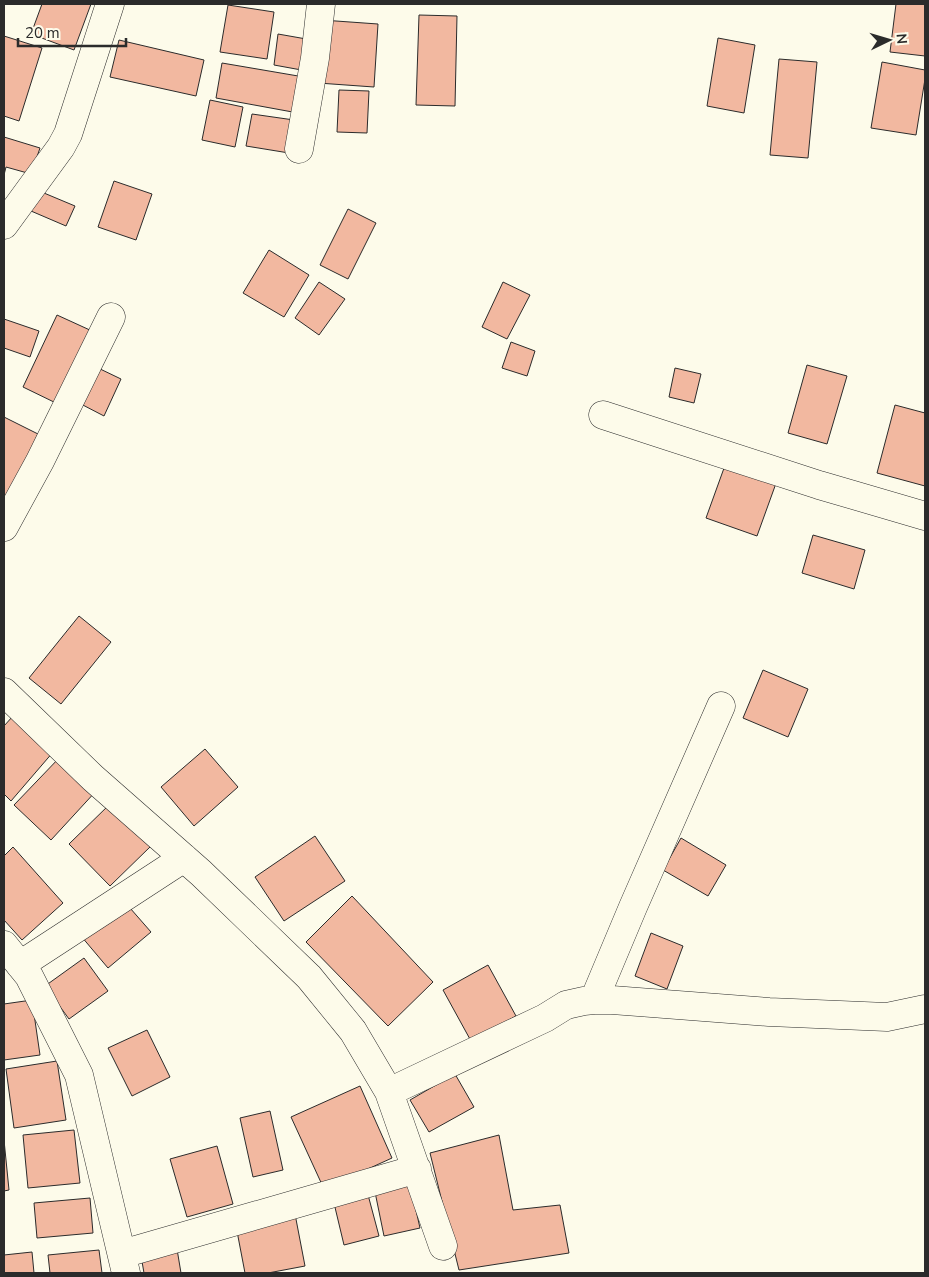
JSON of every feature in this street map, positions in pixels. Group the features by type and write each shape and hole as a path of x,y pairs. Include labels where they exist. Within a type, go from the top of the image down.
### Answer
{"street":[{"path":"4,226 61,148 68,134 110,4"},
{"path":"299,149 315,58 321,4"},
{"path":"4,527 40,461 111,317"},
{"path":"603,415 818,485 925,516"},
{"path":"4,692 93,778 184,858 309,977 354,1032 389,1092 443,1246"},
{"path":"594,1000 721,706"},
{"path":"184,858 12,955 28,976 79,1076 124,1264 417,1169"},
{"path":"389,1092 544,1018 566,1005 584,1001 612,1000 768,1012 887,1018 925,1009"}],"building":[{"path":"42,4 91,4 74,50 31,34"},
{"path":"896,4 925,4 925,56 890,52"},
{"path":"228,5 274,12 267,59 220,52"},
{"path":"419,15 457,16 455,106 416,105"},
{"path":"322,20 378,24 374,87 318,83"},
{"path":"278,34 312,40 307,71 274,65"},
{"path":"4,36 42,48 19,121 4,116"},
{"path":"718,38 755,45 744,113 707,106"},
{"path":"119,40 204,60 196,96 110,77"},
{"path":"779,59 817,62 808,158 770,155"},
{"path":"882,62 925,70 916,135 871,128"},
{"path":"222,63 304,77 298,113 216,98"},
{"path":"339,90 369,91 367,133 337,132"},
{"path":"210,100 243,107 235,147 202,140"},
{"path":"252,114 294,120 289,153 246,146"},
{"path":"4,137 40,148 31,174 6,167 4,175"},
{"path":"114,181 152,194 136,240 98,227"},
{"path":"32,188 75,206 66,226 24,208"},
{"path":"348,209 376,223 348,279 320,265"},
{"path":"269,250 309,275 284,317 243,293"},
{"path":"319,282 345,299 319,335 295,318"},
{"path":"503,282 530,295 507,339 482,327"},
{"path":"57,315 92,331 58,404 23,387"},
{"path":"4,319 39,331 30,357 4,348"},
{"path":"511,342 535,351 527,376 502,368"},
{"path":"807,365 847,376 827,444 788,433"},
{"path":"96,367 121,379 104,416 79,403"},
{"path":"675,368 701,374 694,403 669,397"},
{"path":"895,405 925,413 925,486 877,473"},
{"path":"4,417 38,434 6,502 4,502"},
{"path":"728,457 779,475 757,536 706,518"},
{"path":"813,535 865,550 854,589 802,573"},
{"path":"79,616 111,642 61,704 29,678"},
{"path":"763,670 808,689 788,737 743,718"},
{"path":"13,716 54,751 11,801 4,794 4,726"},
{"path":"205,749 238,787 194,826 161,787"},
{"path":"61,756 97,790 51,840 14,805"},
{"path":"111,803 151,846 110,886 69,844"},
{"path":"315,836 345,881 284,921 255,877"},
{"path":"681,838 726,865 708,896 663,870"},
{"path":"13,847 63,903 22,940 4,920 4,856"},
{"path":"352,896 433,982 388,1026 306,942"},
{"path":"123,900 151,932 108,968 81,936"},
{"path":"651,933 683,946 667,989 635,976"},
{"path":"84,958 108,991 69,1019 45,986"},
{"path":"488,965 516,1016 471,1041 443,990"},
{"path":"32,1000 40,1055 4,1060 4,1004"},
{"path":"147,1030 170,1077 132,1096 108,1048"},
{"path":"57,1061 66,1120 14,1128 6,1069"},
{"path":"455,1074 474,1107 429,1132 410,1100"},
{"path":"360,1086 392,1158 324,1189 291,1117"},
{"path":"270,1111 283,1170 253,1177 240,1118"},
{"path":"74,1130 80,1183 28,1188 23,1135"},
{"path":"499,1135 513,1210 560,1205 569,1253 459,1270 430,1153"},
{"path":"4,1140 9,1190 4,1191"},
{"path":"217,1146 233,1204 187,1217 170,1159"},
{"path":"410,1184 420,1228 384,1236 375,1192"},
{"path":"367,1191 379,1236 344,1245 333,1199"},
{"path":"90,1198 93,1233 37,1238 34,1203"},
{"path":"295,1214 305,1266 268,1273 245,1273 236,1226"},
{"path":"176,1243 181,1273 144,1273 140,1250"},
{"path":"99,1250 102,1273 50,1273 48,1255"},
{"path":"32,1252 34,1273 4,1273 4,1255"}]}
